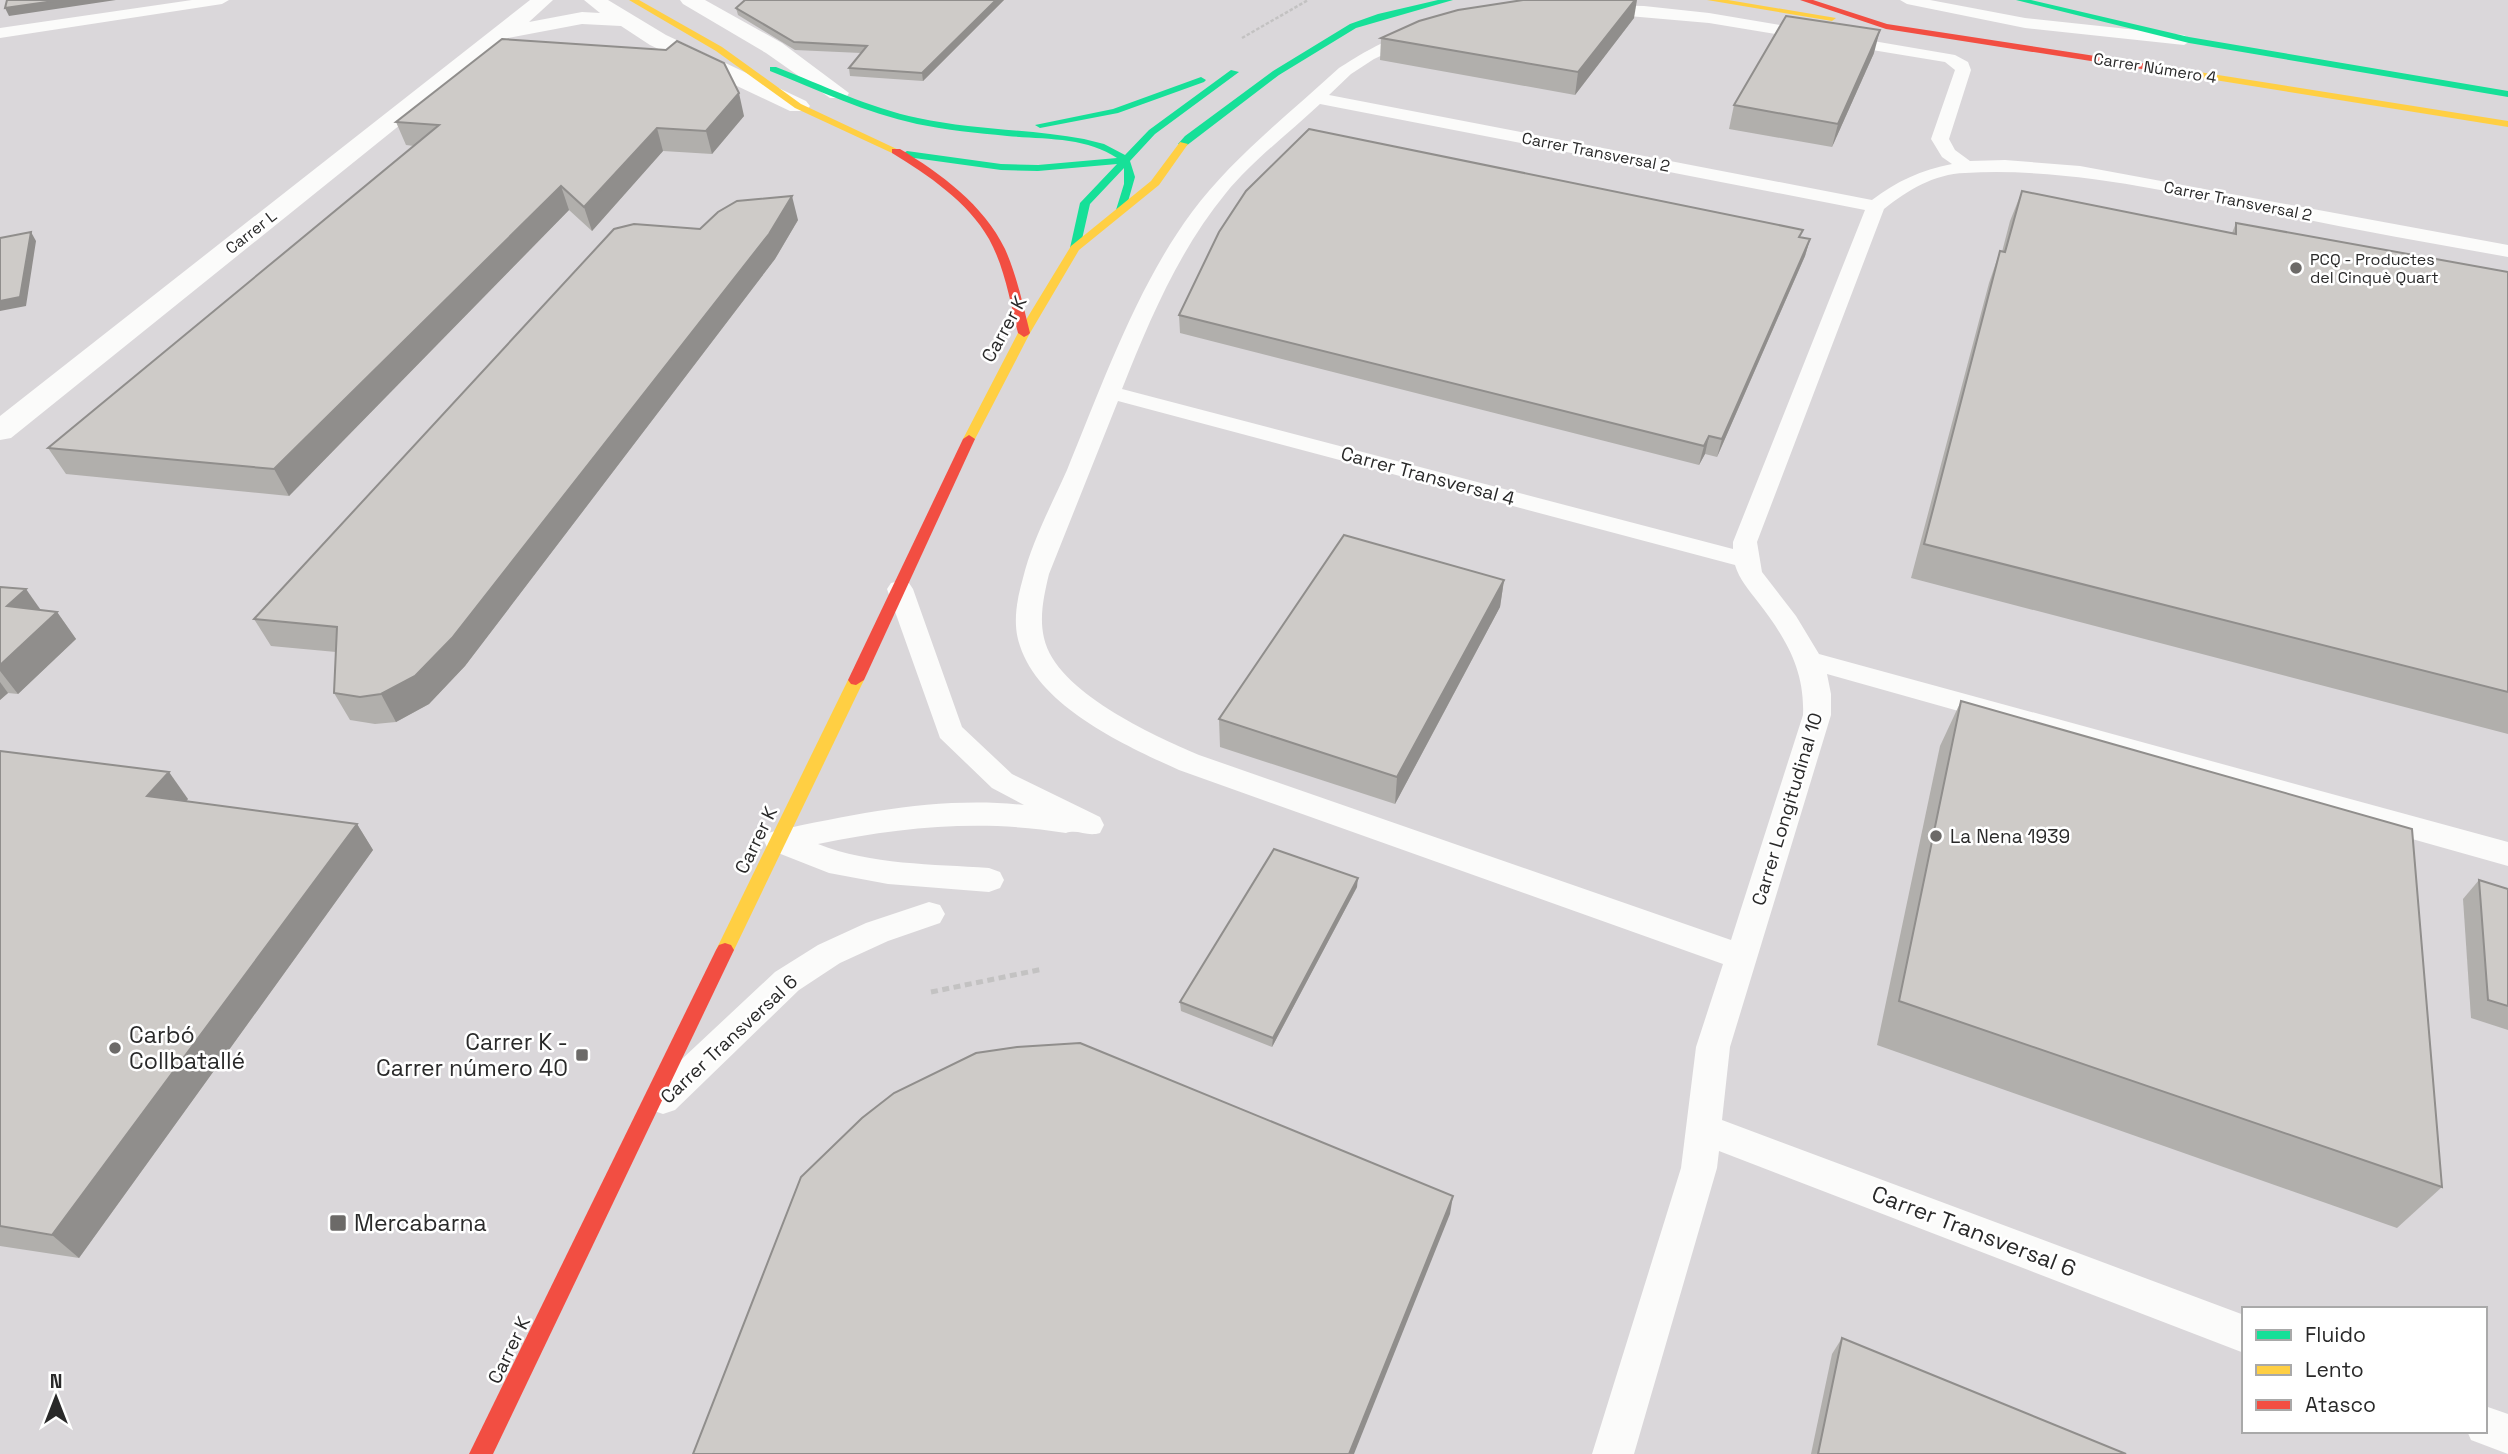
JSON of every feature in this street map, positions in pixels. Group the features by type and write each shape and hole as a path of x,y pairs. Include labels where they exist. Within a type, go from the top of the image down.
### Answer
{"main road":[{"name":"Carrer K","path":"1075,248 1155,183 1188,138 1276,73 1353,26 1381,16 1448,0"},
{"path":"1711,0 1886,26"},
{"name":"Carrer Número 4","path":"1804,0 1886,26 2508,124"},
{"name":"Carrer Número 4","path":"2020,0 2189,40 2508,94"},
{"path":"633,9 719,49 892,115 954,128 1060,138 1092,145 1125,160 1130,172 1121,210"},
{"path":"719,49 798,106 898,152 933,175 964,202 995,239 1012,284 1024,333"},
{"name":"Carrer K","path":"481,1454 779,841 976,424 1024,333 1075,248 1085,203 1152,132 1248,62 1135,105 1085,118 1026,127 954,128"},
{"path":"898,152 1001,167 1038,168 1125,160 1188,138"}],"street":[{"name":"Carrer L","path":"0,431 543,0"},
{"path":"594,0 633,9 658,40 798,106"},
{"path":"690,0 774,48 838,93"},
{"name":"Carrer L","path":"502,33 633,9"}],"lane":[{"path":"0,33 222,0"},
{"path":"1907,0 2025,23 2189,40"},
{"path":"1584,10 1679,14 1949,58 1962,65 1963,70 1940,139 1948,153 1968,168"},
{"path":"1426,32 1368,56 1345,71 1221,187 1198,217 1160,281 1035,574 1029,629 1037,655 1077,700 1121,729 1206,770 1742,957"},
{"name":"Carrer Transversal 2","path":"1316,98 1876,206"},
{"name":"Carrer Transversal 2","path":"1968,168 2016,164 2064,168 2508,251"},
{"path":"1746,560 1745,542 1751,522 1876,206 1885,196 1914,181 1968,168"},
{"name":"Carrer Transversal 4","path":"1110,393 1746,560"},
{"name":"Carrer Longitudinal 10","path":"1613,1454 1699,1168 1713,1047 1816,715 1819,697 1809,660 1788,622 1750,573 1746,560"},
{"path":"779,841 877,822 974,813 1021,815 1089,825 1002,781 973,756 950,730 900,589"},
{"path":"1809,660 2508,854"},
{"path":"779,841 829,861 888,872 989,880"},
{"name":"Carrer Transversal 6","path":"646,1115 787,981 829,954 877,932 929,914"},
{"name":"Carrer Transversal 6","path":"1704,1129 2242,1333"},
{"path":"2487,1427 2508,1434"}],"path":[{"path":"1241,38 1308,0"},
{"path":"932,992 1043,969"}],"shaded area":[{"path":"0,0 2508,0 2508,1454 0,1454"}],"building":[{"path":"7,0 61,0 5,8"},
{"path":"745,0 996,0 922,73 849,68 867,46 794,42 736,8"},
{"path":"1523,0 1635,0 1578,72 1381,38 1419,21 1458,10"},
{"path":"1786,16 1880,30 1838,124 1734,105"},
{"path":"502,39 666,50 677,41 724,63 739,93 706,131 657,128 584,207 561,186 274,469 48,448 439,125 396,122"},
{"path":"1309,129 1803,230 1799,237 1810,239 1722,439 1709,436 1704,446 1179,315 1219,232 1246,191"},
{"path":"2022,191 2236,234 2236,223 2508,272 2508,692 1924,544 2000,251 2005,252"},
{"path":"792,196 769,234 452,638 415,676 381,694 360,697 334,693 337,627 254,619 614,229 634,224 700,229 718,212 737,201"},
{"path":"31,232 20,297 0,301 0,238"},
{"path":"1344,535 1504,580 1397,777 1219,719"},
{"path":"0,587 26,589 7,606 57,612 0,665"},
{"path":"1961,701 2412,829 2442,1187 1899,1001"},
{"name":"Carbó Collbatallé","path":"0,751 169,772 147,796 357,824 52,1235 0,1226"},
{"path":"1274,849 1358,878 1273,1038 1180,1002"},
{"path":"2479,880 2508,889 2508,1006 2488,1000"},
{"path":"1080,1043 1453,1196 1349,1454 693,1454 801,1177 862,1118 894,1093 976,1053"},
{"path":"1842,1338 2126,1454 1818,1454"}],"traffic: fast":[{"path":"1183,144 1276,73 1353,26 1381,16 1449,0"},
{"path":"2020,0 2189,40 2508,94"},
{"path":"773,69 863,105 907,119 963,128 1068,138 1114,151 1124,159 1130,170 1121,210"},
{"path":"1075,248 1085,203 1152,132 1234,72"},
{"path":"1040,125 1115,111 1201,80"},
{"path":"907,154 1001,167 1038,168 1115,161"}],"traffic: slow":[{"path":"633,0 719,49 798,106 896,151"},
{"path":"1711,0 1832,18"},
{"path":"2199,75 2508,124"},
{"path":"969,439 1024,333 1075,248 1155,183 1183,144"},
{"path":"725,950 856,680"}],"traffic: jam":[{"path":"1804,0 1886,26 2199,75"},
{"path":"896,151 951,190 987,227 1005,262 1024,333"},
{"path":"856,680 969,439"},
{"path":"481,1454 725,950"}],"place":[{"name":"PCQ - Productes del Cinquè Quart","path":"2296,268"},
{"name":"La Nena 1939","path":"1936,836"},
{"name":"Carbó Collbatallé","path":"115,1048"},
{"name":"Carrer K - Carrer número 40","path":"582,1055"},
{"name":"Mercabarna","path":"338,1223"}]}
